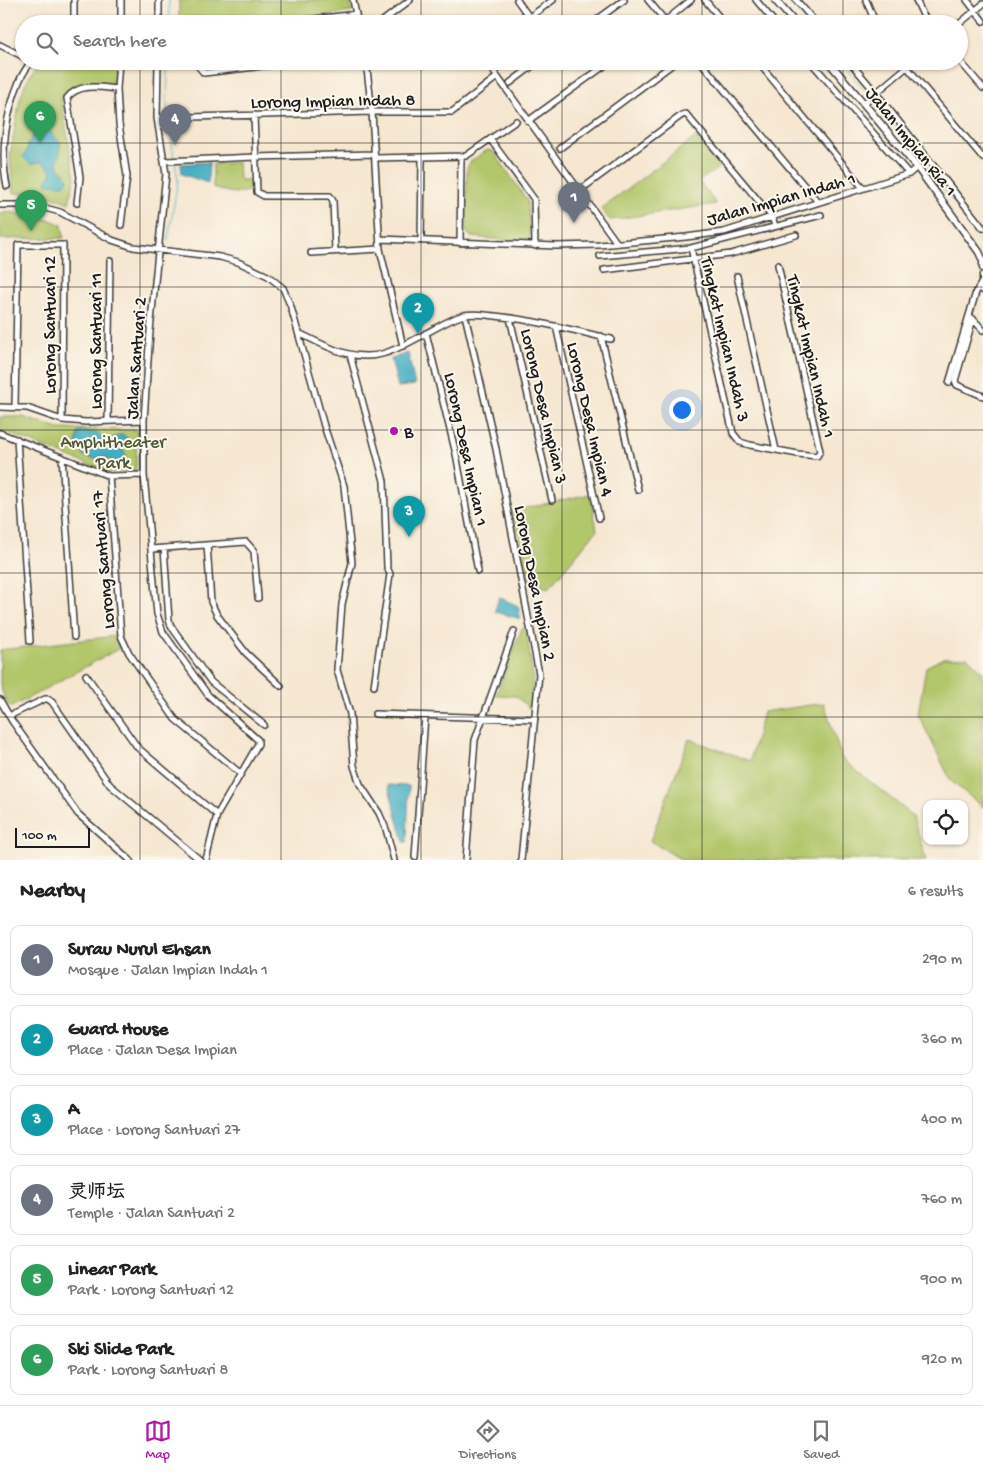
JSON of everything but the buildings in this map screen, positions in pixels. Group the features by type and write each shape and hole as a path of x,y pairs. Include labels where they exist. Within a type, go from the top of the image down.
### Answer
{"street":[{"path":"74,0 74,15"},
{"path":"121,0 121,15"},
{"path":"159,0 159,15"},
{"path":"348,15 356,14 353,0"},
{"path":"391,15 410,0"},
{"path":"517,0 528,15"},
{"path":"533,15 553,0"},
{"path":"603,15 624,0"},
{"path":"648,0 661,15"},
{"path":"675,15 691,0"},
{"path":"705,0 718,15"},
{"path":"756,0 768,15"},
{"path":"775,0 788,15"},
{"path":"796,0 809,15"},
{"path":"866,0 872,15"},
{"path":"916,0 923,15"},
{"path":"967,0 983,21"},
{"path":"968,16 983,4"},
{"path":"0,45 15,52"},
{"path":"7,186 4,157 10,110 19,80 25,70"},
{"path":"118,70 118,124 128,176 121,225"},
{"name":"Jalan Santuari 2","path":"158,70 160,118 167,161 157,249 144,420 144,475 157,614 162,632 208,695 258,740 258,744 241,774"},
{"path":"201,70 204,73 229,70"},
{"path":"367,70 372,112 380,250 403,346"},
{"path":"492,70 617,243"},
{"path":"510,83 527,70"},
{"path":"528,121 599,70"},
{"path":"560,148 665,70"},
{"path":"708,70 818,202"},
{"path":"765,70 863,188"},
{"name":"Jalan Impian Ria 1","path":"818,70 909,174"},
{"name":"Jalan Impian Ria 1","path":"837,70 866,101 917,167 979,252 983,261 983,268"},
{"path":"856,70 983,228"},
{"path":"866,101 903,70"},
{"path":"910,70 983,158"},
{"path":"968,70 983,88"},
{"name":"Lorong Impian Indah 8","path":"160,118 372,112 452,112 497,77"},
{"path":"76,204 80,176 67,98 73,91 89,87 117,89"},
{"path":"579,191 682,115 686,114 772,217 775,226"},
{"path":"254,115 257,192 264,196 330,196 333,200 335,252"},
{"path":"167,161 255,157 461,157 466,156 516,121"},
{"path":"490,139 534,199 534,246"},
{"path":"460,243 461,157"},
{"path":"421,241 422,158"},
{"name":"Jalan Impian Indah 1","path":"380,240 534,246 617,243 724,232 909,174 917,167"},
{"path":"0,206 34,205 60,212 112,240 133,247 220,257 238,262 268,276 283,288 291,307 324,426 344,486 352,562 342,604 337,670 350,714 354,766 360,784 386,829 394,860"},
{"name":"Jalan Impian Indah 1","path":"600,256 691,248 821,215"},
{"path":"604,270 731,254 796,235"},
{"name":"Lorong Santuari 12","path":"15,407 18,245 64,245 62,420"},
{"name":"Tingkat Impian Indah 3","path":"691,248 733,433 740,442 798,454 817,456 819,454"},
{"path":"312,253 380,250"},
{"name":"Lorong Santuari 11","path":"108,421 110,261"},
{"name":"Tingkat Impian Indah 1","path":"778,265 819,454"},
{"path":"983,275 983,290"},
{"path":"736,276 776,450"},
{"path":"982,281 976,292 954,381 957,385 983,396"},
{"path":"299,333 350,355 380,355 403,346 443,324 465,315 478,314 556,326 611,339"},
{"name":"Lorong Desa Impian 2","path":"465,315 496,449 539,674 521,860"},
{"path":"971,317 983,330"},
{"path":"949,383 971,317"},
{"name":"Lorong Desa Impian 3","path":"510,318 552,500"},
{"name":"Lorong Desa Impian 4","path":"556,326 599,518"},
{"name":"Lorong Desa Impian 1","path":"426,333 456,454 478,571"},
{"path":"601,336 638,490"},
{"path":"350,355 384,481 387,568 390,574 374,686"},
{"path":"0,407 27,408 62,420 144,420"},
{"path":"0,433 17,438 109,476 144,475"},
{"path":"17,438 30,640"},
{"path":"62,457 74,637"},
{"name":"Lorong Santuari 17","path":"109,476 121,636 175,719 241,774"},
{"path":"151,549 246,542 254,551 258,598"},
{"path":"207,545 211,602 217,615 246,653 281,686"},
{"path":"164,548 171,626 211,682 264,725"},
{"path":"466,860 475,740 514,631"},
{"path":"86,675 138,748 217,815"},
{"path":"9,716 41,700 48,699 52,702 110,785 200,860"},
{"path":"0,700 9,716 78,814 130,860"},
{"path":"375,714 535,719"},
{"path":"415,856 425,716"},
{"path":"206,860 217,815 241,774"}],"green space":[{"path":"179,0 349,0 352,12 325,15 179,15"},
{"path":"33,70 114,70 111,85 85,83 72,86 61,99 75,178 69,203 52,196 13,193 10,155 20,99 25,84"},
{"path":"696,137 720,167 699,181 716,204 610,220 601,209"},
{"path":"487,150 493,151 527,200 530,238 526,242 471,237 466,232 467,168 471,161"},
{"path":"238,162 239,180 250,180 251,189 237,193 213,188 213,164"},
{"path":"9,212 51,220 62,225 64,238 0,239 0,214"},
{"name":"Amphitheater Park","path":"0,417 23,417 59,429 137,430 136,471 107,472 0,431"},
{"path":"590,494 597,530 549,588 530,583 512,511"},
{"path":"522,628 526,630 533,676 530,709 516,696 496,695"},
{"path":"115,636 120,648 12,707 7,705 0,685 0,650"},
{"path":"968,657 983,672 983,807 951,781 918,714 926,667 943,658"},
{"path":"824,703 842,759 913,816 926,860 682,860 650,841 689,739 750,761 763,712"}],"water":[{"path":"38,126 48,129 60,142 57,162 68,180 64,185 47,184 46,181 52,173 47,165 41,162 30,164 23,157 27,151 28,143"},
{"path":"209,162 208,183 182,174 181,164"},
{"path":"408,353 415,385 398,387 391,359"},
{"path":"80,431 97,433 104,439 123,434 127,438 122,447 126,455 125,459 122,463 116,463 106,458 94,459 83,455 82,449 76,444"},
{"path":"499,597 518,606 521,619 496,612"},
{"path":"388,785 409,786 407,842 404,842"}],"waterway":[{"path":"169,0 169,15"},
{"path":"789,0 801,15"},
{"path":"167,116 168,70"},
{"path":"847,70 868,95"},
{"path":"871,98 963,213 983,241"},
{"path":"168,120 174,158"},
{"path":"168,240 178,180 175,162"}],"place":[{"name":"Ski Slide Park","path":"40,142"},
{"name":"灵师坛","path":"175,145"},
{"name":"Surau Nurul Ehsan","path":"574,223"},
{"name":"Linear Park","path":"31,231"},
{"name":"Guard House","path":"418,334"},
{"name":"B","path":"394,431"},
{"name":"A","path":"409,537"}]}
